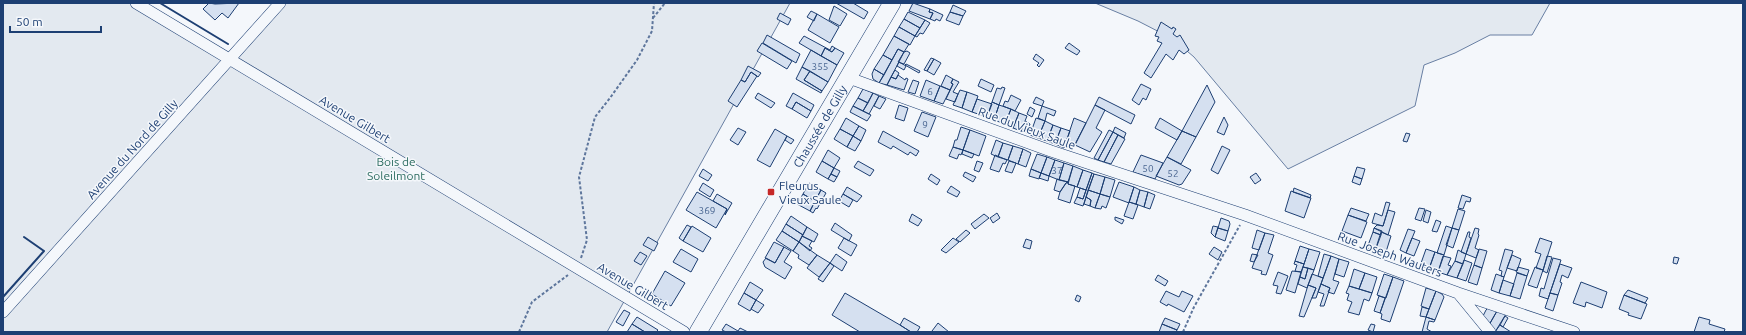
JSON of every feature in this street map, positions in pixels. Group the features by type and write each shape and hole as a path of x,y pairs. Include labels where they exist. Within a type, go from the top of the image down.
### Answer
{"main road":[{"name":"Chaussée de Gilly","path":"698,332 892,3"}],"street":[{"name":"Avenue Gilbert","path":"136,3 684,332"},
{"name":"Avenue du Nord de Gilly","path":"3,312 229,58 280,3"},
{"name":"Rue du Vieux Saule","path":"849,78 1051,151 1198,200"},
{"name":"Rue Joseph Wauters","path":"1198,200 1245,215 1458,293 1574,332"},
{"path":"1458,293 1490,332"}],"path":[{"path":"519,332 532,302 578,268 587,240 579,177 595,117 637,60 652,31 654,3"},
{"path":"653,18 665,3"},
{"path":"1183,332 1194,307 1245,215"}],"green space":[{"name":"Bois de Soleilmont","path":"3,3 136,3 229,58 280,3 790,3 607,332 3,332"},
{"path":"1095,3 1550,3 1532,35 1490,35 1455,53 1424,65 1415,106 1288,169 1194,57 1173,39 1138,21"}],"building":[{"path":"209,3 239,3 228,18 222,13 215,20 203,9"},
{"path":"836,3 853,3 868,12 864,19"},
{"path":"913,3 930,9 929,12 933,13 930,19 909,11"},
{"path":"953,5 966,11 963,16 950,12"},
{"path":"834,6 847,14 840,26 829,20"},
{"path":"930,9 943,15 940,21 930,19 933,13 929,12"},
{"path":"811,11 817,14 814,21 807,17"},
{"path":"908,12 925,20 920,28 904,19"},
{"path":"950,12 963,16 959,25 946,20"},
{"path":"780,13 791,19 788,25 777,19"},
{"path":"817,14 839,27 830,43 808,30"},
{"path":"904,19 920,28 915,36 899,27"},
{"path":"925,20 930,23 923,34 920,33 917,37 915,36"},
{"path":"1161,22 1172,29 1173,27 1176,29 1173,34 1177,37 1180,35 1189,50 1184,54 1179,50 1173,60 1166,54 1151,78 1144,73 1162,43 1157,41 1159,37 1155,36"},
{"path":"899,27 915,36 910,45 894,36"},
{"path":"767,35 800,54 796,63 763,43"},
{"path":"804,36 830,50 832,46 835,48 832,52 825,48 821,56 799,43"},
{"path":"894,36 909,44 904,52 898,49 892,60 883,55"},
{"path":"762,43 792,61 787,69 757,51"},
{"path":"1069,43 1080,51 1077,55 1065,48"},
{"path":"825,48 832,52 835,48 844,53 837,65 821,56"},
{"path":"898,49 904,52 887,85 879,83"},
{"path":"811,50 837,65 828,82 802,67"},
{"path":"907,51 910,53 904,64 898,62 904,52"},
{"path":"1036,54 1044,60 1039,67 1037,65 1039,63 1033,59"},
{"path":"883,55 892,60 884,75 874,69"},
{"path":"931,58 934,59 927,71 924,70"},
{"path":"934,59 941,63 934,75 927,71"},
{"path":"899,62 906,66 904,70 897,66"},
{"path":"906,64 920,71 919,73 905,65"},
{"path":"748,66 761,73 758,77 751,72 745,82 741,80"},
{"path":"802,67 810,71 804,80 822,91 821,93 796,79"},
{"path":"874,69 884,75 879,83 873,79 872,74"},
{"path":"895,70 899,73 896,79 891,77"},
{"path":"810,71 828,82 822,91 804,80"},
{"path":"751,72 757,76 737,107 728,101 741,80 745,82"},
{"path":"898,75 905,80 906,78 908,79 904,90 887,85 891,77 896,79"},
{"path":"946,75 953,79 951,83 953,84 950,90 941,86"},
{"path":"953,79 959,82 953,92 958,94 955,102 946,99 953,84 951,83"},
{"path":"981,79 994,85 991,92 978,86"},
{"path":"913,80 919,82 915,94 908,92"},
{"path":"926,80 940,86 934,101 920,96"},
{"path":"1141,84 1151,89 1146,100 1143,98 1139,105 1132,100"},
{"path":"1207,85 1215,102 1196,137 1182,131"},
{"path":"940,86 950,90 943,104 934,101"},
{"path":"1002,87 1005,88 999,105 992,102 997,88 1001,89"},
{"path":"863,89 873,93 868,103 858,98"},
{"path":"960,90 967,92 962,108 953,105"},
{"path":"967,92 978,96 972,112 962,108"},
{"path":"758,93 775,103 771,108 755,98"},
{"path":"793,93 814,105 811,111 796,102 792,109 786,106"},
{"path":"873,93 879,96 869,114 863,111"},
{"path":"1011,95 1021,100 1015,111 1003,106 1005,101 1008,102"},
{"path":"879,96 886,99 880,109 874,106"},
{"path":"1036,97 1044,101 1042,106 1033,103"},
{"path":"1099,97 1135,115 1131,124 1095,105"},
{"path":"858,98 868,103 863,111 853,106"},
{"path":"977,99 992,104 987,117 972,112"},
{"path":"796,102 811,111 807,118 792,109"},
{"path":"992,102 999,105 994,120 987,117"},
{"path":"899,105 908,108 904,121 895,118"},
{"path":"999,105 1011,109 1005,124 994,120"},
{"path":"1095,105 1105,110 1096,128 1102,132 1090,152 1075,145"},
{"path":"853,106 871,115 867,121 850,112"},
{"path":"1042,106 1056,111 1054,116 1047,113 1045,121 1038,118"},
{"path":"1030,107 1035,110 1032,117 1027,114"},
{"path":"1011,109 1019,113 1013,128 1005,124"},
{"path":"922,112 936,117 928,137 914,131"},
{"path":"1019,113 1027,116 1021,131 1013,128"},
{"path":"1224,117 1228,125 1224,135 1217,132"},
{"path":"846,118 859,126 853,136 840,129"},
{"path":"1036,118 1045,121 1038,138 1030,135"},
{"path":"1074,118 1086,123 1073,148 1065,145"},
{"path":"1160,118 1182,131 1177,140 1155,128"},
{"path":"1025,121 1030,124 1027,133 1021,131"},
{"path":"1045,121 1053,125 1047,141 1038,138"},
{"path":"1053,125 1061,128 1055,144 1047,141"},
{"path":"859,126 866,130 861,141 853,136"},
{"path":"961,127 970,130 963,150 953,147"},
{"path":"1115,127 1126,133 1124,138 1113,132"},
{"path":"738,128 746,132 738,145 730,140"},
{"path":"1061,128 1070,131 1064,148 1055,144"},
{"path":"775,129 787,136 770,167 757,160"},
{"path":"840,129 853,136 847,147 834,139"},
{"path":"970,130 986,136 979,156 963,150"},
{"path":"1109,130 1113,132 1098,160 1094,158"},
{"path":"883,131 919,151 916,156 910,152 908,155 893,146 891,149 878,142"},
{"path":"1182,131 1196,137 1181,164 1167,157"},
{"path":"1113,132 1118,135 1104,162 1098,160"},
{"path":"1406,133 1410,134 1407,142 1403,141"},
{"path":"1118,135 1125,139 1111,164 1104,162"},
{"path":"787,136 794,140 791,144 785,140"},
{"path":"853,136 861,141 855,151 847,147"},
{"path":"996,140 1003,143 998,157 991,154"},
{"path":"1003,143 1013,146 1008,160 998,157"},
{"path":"1013,146 1023,149 1018,164 1008,160"},
{"path":"1222,146 1230,150 1218,174 1211,170"},
{"path":"953,147 963,150 957,159 949,156"},
{"path":"1023,149 1031,153 1026,167 1018,164"},
{"path":"828,150 840,158 834,168 822,161"},
{"path":"963,150 974,154 972,158 962,154"},
{"path":"1037,154 1047,157 1041,173 1031,169"},
{"path":"995,155 1007,160 1005,164 1003,163 999,172 990,169"},
{"path":"1141,155 1163,163 1155,179 1133,172"},
{"path":"1047,157 1055,160 1049,176 1041,173"},
{"path":"1167,157 1191,170 1182,184 1179,185 1156,176"},
{"path":"1055,160 1064,163 1059,180 1049,176"},
{"path":"822,161 834,168 828,179 816,172"},
{"path":"858,161 874,170 870,176 854,167"},
{"path":"977,161 983,163 979,172 974,170"},
{"path":"1009,161 1016,163 1012,173 1005,171"},
{"path":"1064,163 1073,166 1068,182 1059,180"},
{"path":"1073,166 1083,170 1077,187 1068,184"},
{"path":"1357,167 1365,169 1362,179 1354,176"},
{"path":"834,168 840,171 837,177 831,174"},
{"path":"703,169 712,175 708,181 699,176"},
{"path":"1031,169 1041,173 1039,179 1029,176"},
{"path":"1083,170 1092,173 1086,190 1077,187"},
{"path":"965,172 976,177 973,182 963,176"},
{"path":"1041,173 1049,176 1048,181 1039,178"},
{"path":"1092,173 1094,174 1083,206 1074,203 1077,197 1083,199"},
{"path":"1256,173 1261,180 1255,184 1250,177"},
{"path":"831,174 837,177 834,182 828,179"},
{"path":"931,174 940,180 937,185 928,179"},
{"path":"1094,174 1105,177 1100,194 1088,190"},
{"path":"1354,176 1362,179 1360,185 1352,182"},
{"path":"1105,177 1115,180 1110,197 1100,194"},
{"path":"1057,179 1068,182 1060,192 1054,190"},
{"path":"1068,182 1068,184 1075,186 1070,203 1058,199 1060,192"},
{"path":"1119,182 1134,187 1129,203 1113,197"},
{"path":"703,183 714,190 710,197 699,190"},
{"path":"809,183 821,190 815,201 803,194"},
{"path":"951,186 960,192 957,197 947,192"},
{"path":"847,187 862,196 857,202 843,194"},
{"path":"1134,187 1140,190 1136,204 1129,202"},
{"path":"1080,188 1086,190 1083,199 1077,197"},
{"path":"1294,188 1311,195 1310,198 1293,192"},
{"path":"821,190 826,193 813,213 810,211"},
{"path":"1088,190 1100,194 1095,208 1090,206 1091,200 1086,197"},
{"path":"1140,190 1148,192 1144,207 1136,204"},
{"path":"1291,191 1311,198 1304,218 1285,211"},
{"path":"697,192 727,209 716,228 686,210"},
{"path":"1148,192 1155,195 1150,209 1144,207"},
{"path":"717,194 732,203 725,215 727,209 713,201"},
{"path":"803,194 815,201 810,211 797,204"},
{"path":"843,194 853,200 849,207 839,201"},
{"path":"1100,194 1110,197 1106,208 1102,206 1101,209 1095,208"},
{"path":"1462,195 1471,198 1470,202 1466,201 1463,209 1458,208"},
{"path":"1086,197 1091,200 1090,206 1084,204"},
{"path":"1129,202 1138,205 1133,219 1124,216"},
{"path":"1386,202 1390,203 1383,226 1372,223 1375,213 1382,216"},
{"path":"1351,208 1369,214 1366,221 1348,215"},
{"path":"1419,208 1425,209 1421,221 1415,219"},
{"path":"1458,209 1465,211 1459,230 1452,228"},
{"path":"1388,210 1395,212 1388,235 1374,228 1377,225 1383,226"},
{"path":"1426,210 1431,212 1428,223 1423,221"},
{"path":"997,213 1000,218 993,223 990,218"},
{"path":"912,214 922,220 918,226 909,221"},
{"path":"984,214 989,218 975,229 971,224"},
{"path":"1348,215 1367,222 1361,238 1342,231"},
{"path":"791,216 807,227 803,235 786,224"},
{"path":"1115,217 1124,220 1122,224 1115,220"},
{"path":"1221,218 1229,221 1230,224 1228,231 1218,228"},
{"path":"1436,220 1441,222 1437,232 1432,231"},
{"path":"835,223 852,235 849,241 831,230"},
{"path":"786,224 803,235 799,242 782,231"},
{"path":"687,225 691,227 683,241 679,238"},
{"path":"692,226 711,238 703,252 683,241"},
{"path":"1213,226 1218,227 1215,237 1211,233"},
{"path":"1446,226 1452,228 1444,255 1437,253"},
{"path":"807,227 818,234 814,242 802,236"},
{"path":"1218,228 1228,231 1225,241 1215,237"},
{"path":"1374,228 1382,231 1381,235 1373,232"},
{"path":"1452,228 1459,230 1453,248 1446,245"},
{"path":"1475,228 1479,229 1479,235 1475,248 1479,250 1476,258 1466,254"},
{"path":"1408,229 1415,231 1406,253 1400,250"},
{"path":"966,230 970,233 960,242 956,239"},
{"path":"1257,230 1265,233 1259,250 1252,248"},
{"path":"782,231 799,242 793,251 776,240"},
{"path":"1373,232 1381,235 1375,251 1367,248"},
{"path":"1381,232 1391,236 1385,255 1375,251"},
{"path":"1468,232 1470,232 1469,237 1471,238 1466,254 1461,252"},
{"path":"1265,233 1274,235 1268,253 1273,255 1266,275 1261,274 1262,271 1252,268"},
{"path":"802,236 812,241 809,246 812,248 810,251 799,242"},
{"path":"648,237 658,243 654,251 643,245"},
{"path":"844,238 857,245 851,256 838,248"},
{"path":"953,238 959,242 946,253 941,250"},
{"path":"1412,238 1420,241 1414,256 1406,253"},
{"path":"1540,238 1552,242 1543,270 1536,268 1541,254 1535,252"},
{"path":"1026,239 1032,241 1030,249 1023,247"},
{"path":"774,242 784,247 775,263 765,258"},
{"path":"799,242 817,255 809,265 798,258 799,255 793,251"},
{"path":"1300,246 1309,249 1304,264 1295,261"},
{"path":"784,247 791,251 784,262 792,267 785,279 765,267 763,262 766,258 775,263"},
{"path":"1214,247 1222,252 1218,260 1209,254"},
{"path":"681,249 698,259 691,272 673,262"},
{"path":"1309,249 1320,252 1314,270 1303,267"},
{"path":"1426,249 1435,252 1429,269 1420,266"},
{"path":"1479,249 1487,251 1482,268 1474,265"},
{"path":"1505,249 1513,251 1504,277 1501,276 1502,271 1499,270"},
{"path":"1458,250 1466,254 1463,264 1455,261"},
{"path":"640,252 647,256 641,265 634,261"},
{"path":"1435,252 1444,255 1438,272 1429,269"},
{"path":"836,254 847,262 842,271 830,263"},
{"path":"1252,254 1258,255 1254,262 1250,261"},
{"path":"1324,254 1331,256 1323,278 1318,276"},
{"path":"817,255 830,263 819,277 807,268"},
{"path":"1512,255 1521,259 1517,271 1507,268"},
{"path":"1331,256 1339,259 1333,280 1339,282 1334,294 1328,292 1330,288 1321,284"},
{"path":"1443,256 1451,258 1448,265 1451,266 1447,275 1438,272"},
{"path":"1547,256 1552,257 1547,273 1543,271"},
{"path":"1674,257 1679,258 1677,264 1673,263"},
{"path":"1553,258 1561,260 1548,299 1539,296 1541,288 1544,289"},
{"path":"1339,259 1349,262 1344,277 1335,274"},
{"path":"1464,260 1472,263 1466,281 1457,278"},
{"path":"1295,261 1304,264 1301,272 1295,271 1297,265 1294,264"},
{"path":"1455,261 1463,264 1457,278 1447,275"},
{"path":"830,263 834,266 823,282 818,279"},
{"path":"1560,264 1572,268 1568,278 1562,275 1560,282 1562,283 1558,295 1550,293"},
{"path":"1474,265 1482,268 1477,285 1468,282"},
{"path":"1303,267 1308,268 1305,279 1300,277"},
{"path":"1518,267 1529,270 1527,276 1516,272"},
{"path":"1535,267 1543,270 1537,288 1528,285"},
{"path":"1308,268 1314,270 1307,288 1298,284 1300,277 1305,279"},
{"path":"1354,269 1365,273 1359,289 1349,286"},
{"path":"665,271 685,283 671,306 652,294"},
{"path":"1292,271 1301,272 1295,293 1286,290"},
{"path":"1278,272 1288,276 1281,294 1276,293 1278,286 1273,285"},
{"path":"1365,273 1377,277 1372,293 1359,289"},
{"path":"1517,273 1527,276 1520,299 1510,296"},
{"path":"1312,274 1323,278 1316,298 1312,298 1316,288 1308,285"},
{"path":"1384,274 1393,277 1386,298 1377,295"},
{"path":"1496,274 1504,277 1499,293 1491,290"},
{"path":"1158,275 1168,281 1165,286 1155,280"},
{"path":"1393,277 1404,281 1390,322 1381,319 1382,314 1380,313"},
{"path":"1503,280 1514,284 1510,296 1499,293"},
{"path":"750,282 763,290 756,300 744,293"},
{"path":"1581,282 1607,292 1602,308 1586,302 1585,307 1573,303"},
{"path":"1321,284 1330,288 1324,306 1320,306 1324,294 1318,292"},
{"path":"1308,285 1316,288 1304,317 1299,316"},
{"path":"1349,286 1372,293 1369,301 1364,299 1359,315 1348,312 1352,302 1347,300 1349,294 1346,293"},
{"path":"1426,288 1436,291 1429,309 1421,306"},
{"path":"1628,290 1648,298 1645,303 1624,295"},
{"path":"1166,291 1179,297 1182,291 1193,296 1184,312 1168,304 1167,306 1160,302"},
{"path":"1436,291 1444,297 1435,320 1426,317"},
{"path":"744,293 756,300 750,311 738,304"},
{"path":"845,293 911,332 860,332 832,315"},
{"path":"1550,293 1558,295 1553,311 1545,308"},
{"path":"1077,295 1081,297 1079,302 1075,300"},
{"path":"1624,295 1647,304 1641,319 1628,315 1629,313 1619,309"},
{"path":"1379,296 1385,298 1380,313 1374,311"},
{"path":"756,300 764,305 758,313 751,309"},
{"path":"1422,307 1429,309 1426,317 1420,316"},
{"path":"1488,308 1497,311 1489,325 1482,318"},
{"path":"624,310 630,313 623,326 616,322"},
{"path":"1497,311 1506,314 1495,332 1489,325"},
{"path":"1505,316 1508,318 1503,327 1500,325"},
{"path":"637,317 658,330 656,332 645,332 632,324"},
{"path":"1426,317 1435,320 1434,322 1429,321 1427,329 1432,332 1422,332"},
{"path":"1699,317 1710,320 1709,324 1725,329 1724,332 1694,332"},
{"path":"904,318 920,327 917,332 911,332 900,325"},
{"path":"1165,318 1180,324 1177,330 1162,324"},
{"path":"938,323 949,332 932,331"},
{"path":"632,324 645,332 627,332"},
{"path":"726,324 738,331 740,328 748,332 726,332 722,330"},
{"path":"1162,324 1177,330 1176,332 1159,332"},
{"path":"1371,324 1375,325 1373,332 1368,330"},
{"path":"1500,325 1511,332 1495,332"}],"wall":[{"path":"160,3 228,44"},
{"path":"3,297 44,251 24,237"}],"place":[{"name":"Fleurus Vieux Saule","path":"771,192"}]}
